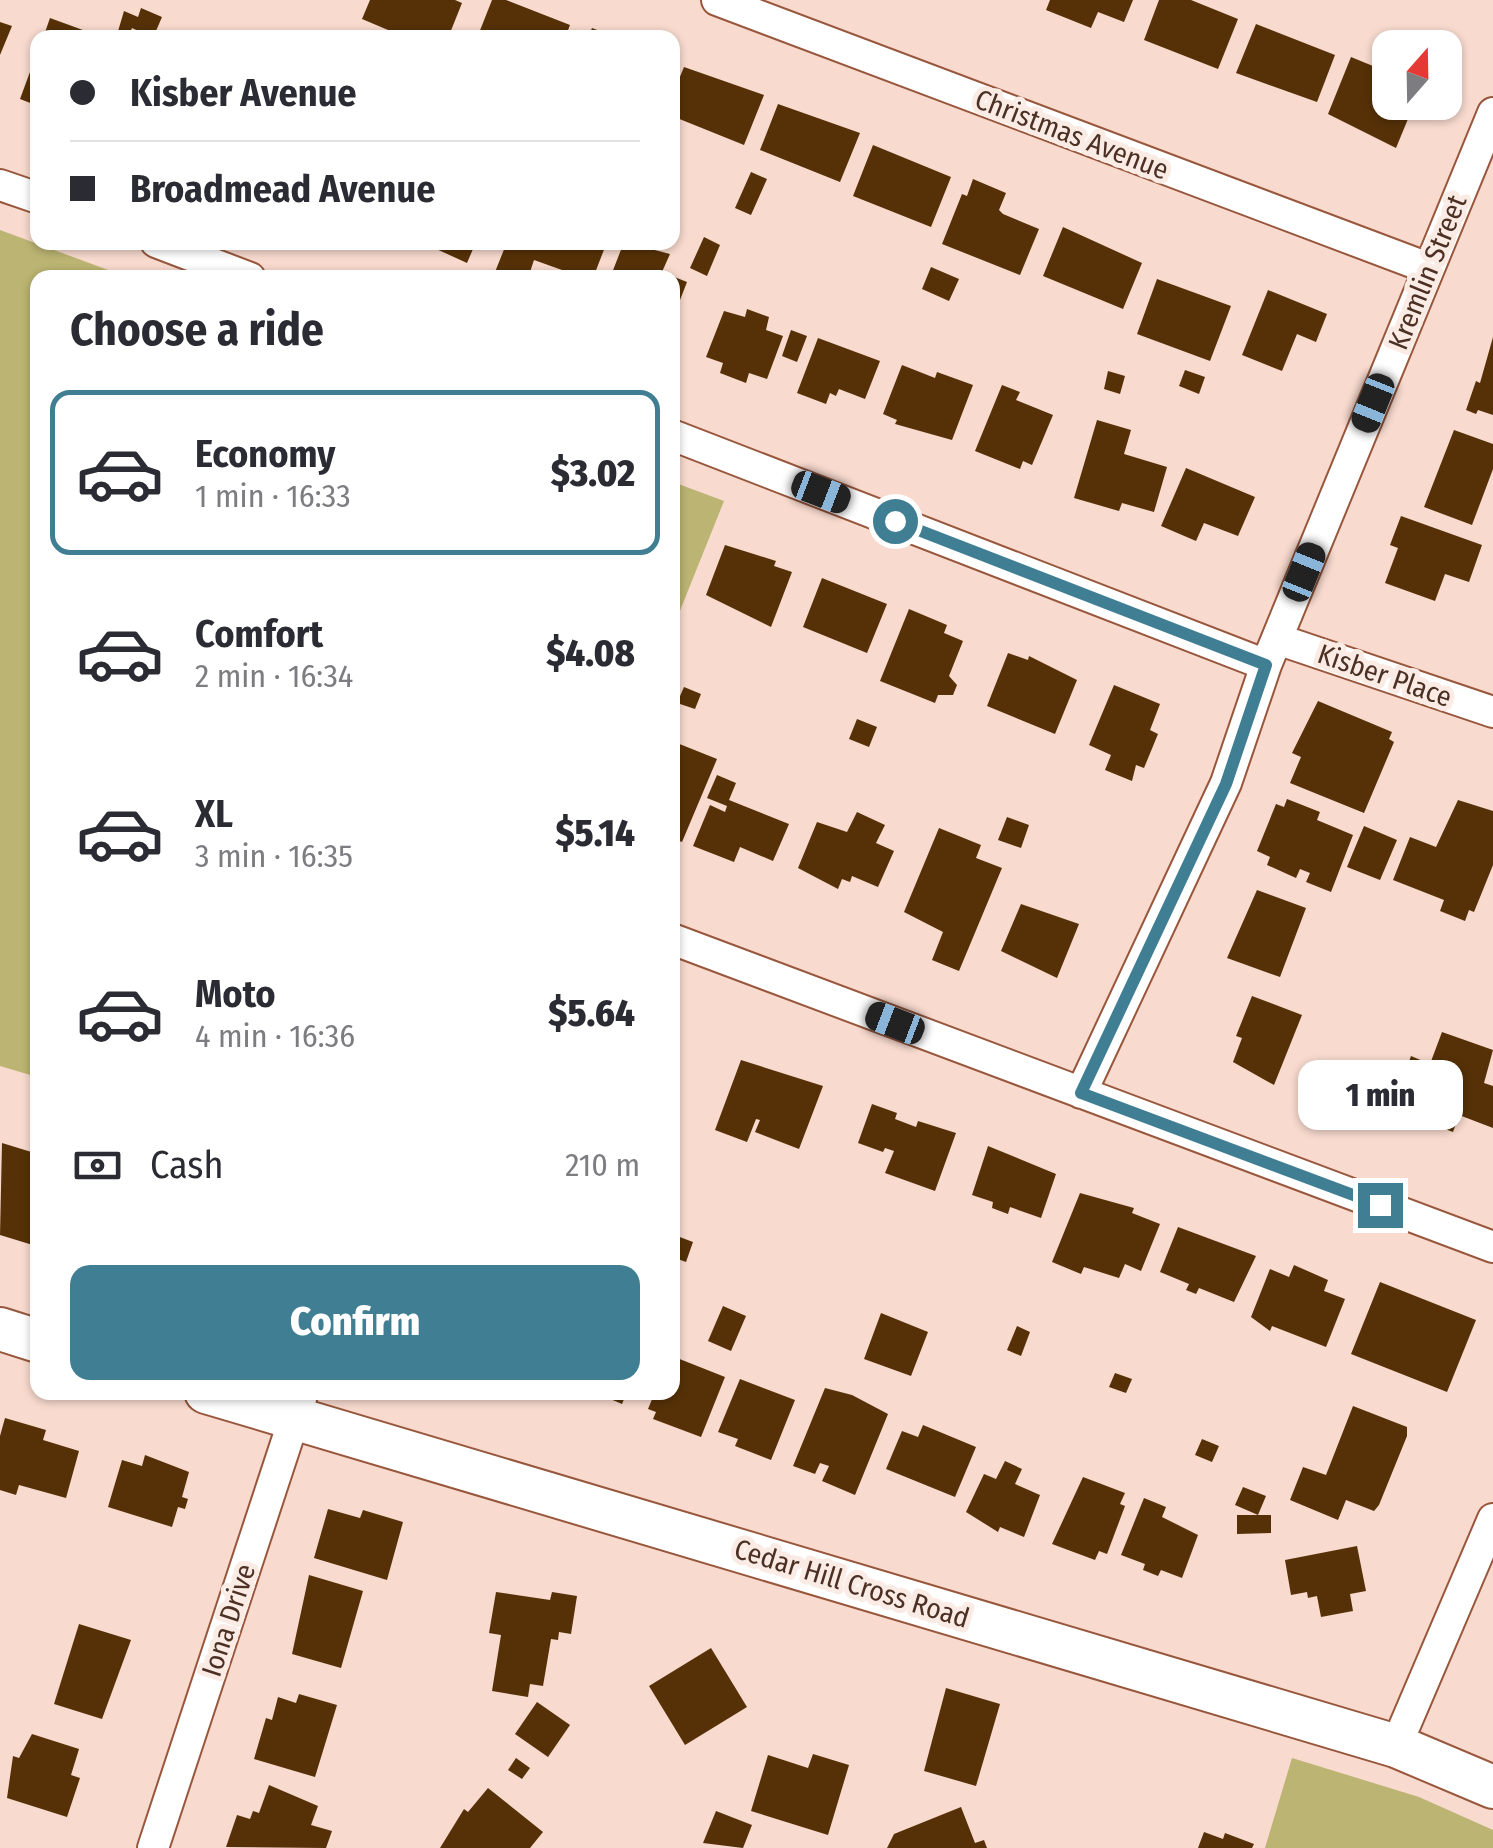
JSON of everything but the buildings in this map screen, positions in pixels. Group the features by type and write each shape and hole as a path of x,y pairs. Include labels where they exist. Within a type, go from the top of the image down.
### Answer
{"main road":[{"path":"0,1329 30,1338"},
{"name":"Cedar Hill Cross Road","path":"258,1400 297,1406 1396,1746 1493,1787"}],"street":[{"name":"Christmas Avenue","path":"716,0 1428,268"},
{"name":"Kremlin Street","path":"1081,1093 1226,784 1272,652 1493,112"},
{"path":"0,184 30,195"},
{"path":"177,250 229,270"},
{"name":"Kisber Place","path":"680,437 1272,652 1493,712"},
{"path":"680,942 1493,1247"},
{"name":"Iona Drive","path":"153,1848 297,1406"},
{"path":"1396,1746 1493,1518"}],"shaded area":[{"path":"0,230 30,241 30,250 54,250 108,270 30,270 30,1075 0,1066"},
{"path":"680,485 724,501 680,611"},
{"path":"1292,1758 1419,1797 1493,1830 1493,1848 1265,1848"}],"route":[{"path":"895,521 1266,665 1226,784 1081,1093 1380,1205"}]}
